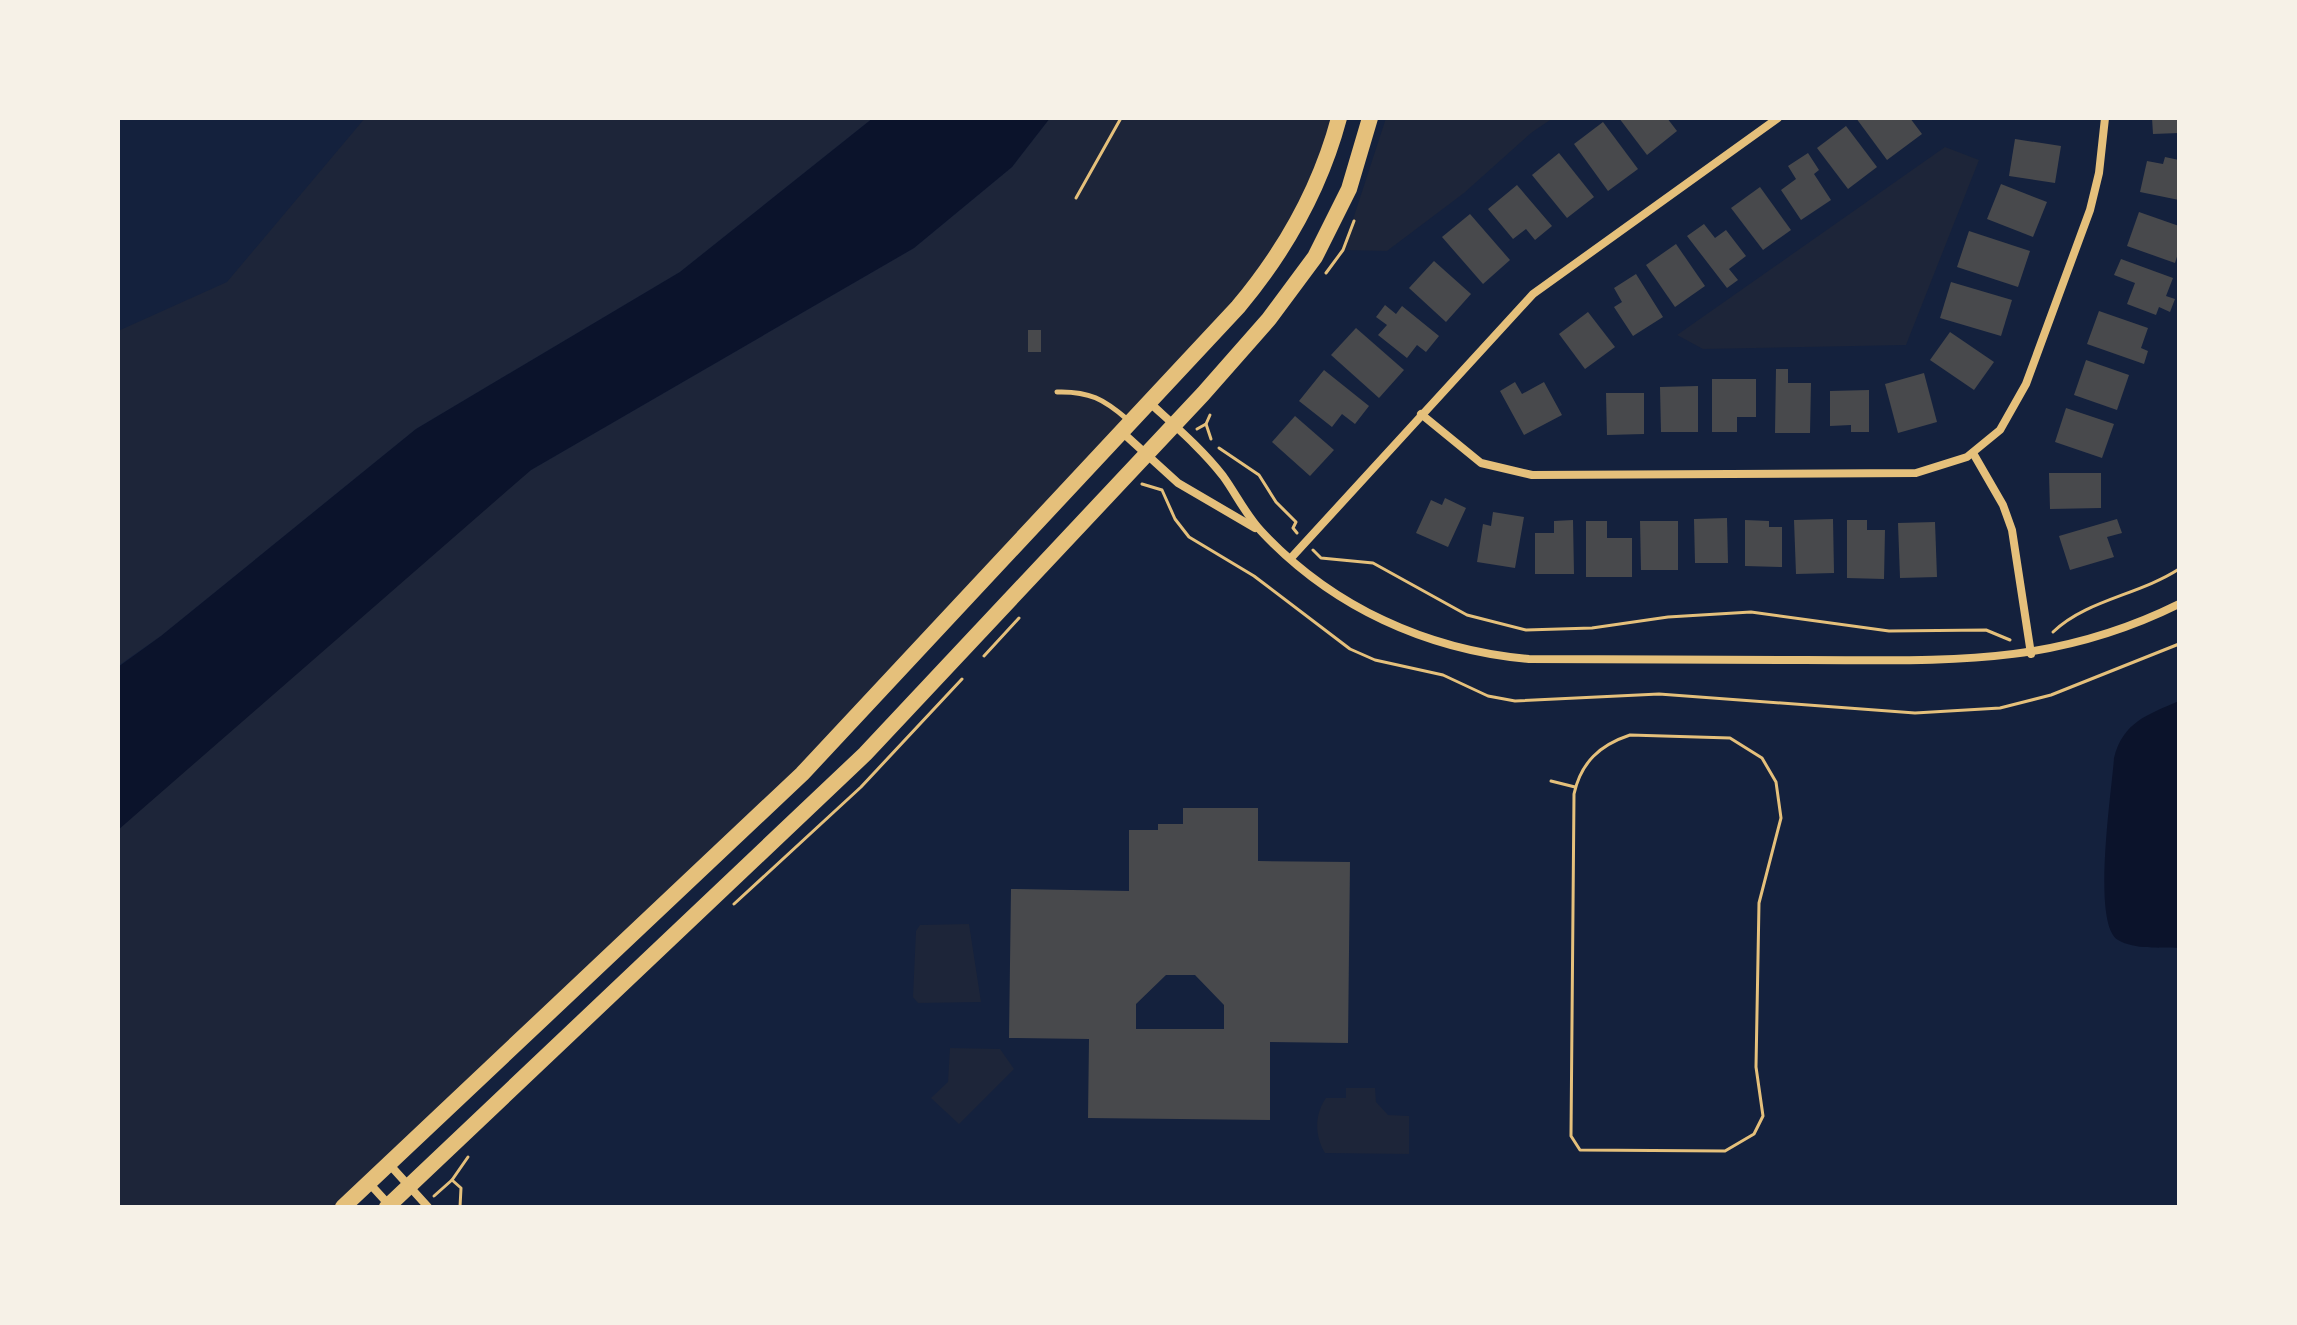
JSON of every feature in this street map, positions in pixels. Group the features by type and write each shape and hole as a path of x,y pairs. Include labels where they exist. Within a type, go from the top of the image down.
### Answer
{"main road":[{"path":"343,1207 802,774 1150,403 1269,271 1305,209 1339,118"},
{"path":"389,1206 865,754 1269,319 1315,257 1349,189 1370,118"}],"street":[{"path":"1291,558 1533,294 1778,118"},
{"path":"1421,414 1481,463 1532,475 1916,473 1947,466 1973,453 2000,430 2026,384 2090,210 2105,141 2105,118"},
{"path":"1150,403 1222,475 1260,530 1327,588 1391,624 1431,640 1495,656 1888,660 2031,654 2119,631 2179,604"},
{"path":"1127,428 1144,452 1198,497 1260,530"},
{"path":"1973,453 2003,505 2012,530 2031,654"},
{"path":"389,1164 428,1207"},
{"path":"370,1184 389,1206"}],"lane":[{"path":"1057,392 1082,391 1103,398 1127,428"}],"path":[{"path":"1076,198 1121,118"},
{"path":"1206,424 1213,443 1264,480 1276,502 1296,522 1293,528 1321,558 1373,563 1467,615 1526,630 1592,628 1668,617 1751,612 1889,631 1986,630 2009,640 2054,632 2073,614 2132,595 2179,569"},
{"path":"1630,735 1730,738 1762,758 1776,782 1781,818 1759,903 1756,1067 1763,1116 1754,1134 1734,1148 1725,1151 1589,1150 1574,1144 1571,1136 1575,787 1588,760 1603,747 1630,735"},
{"path":"1551,781 1575,787"},
{"path":"452,1180 461,1188 460,1207"}],"shaded area":[{"path":"365,118 873,118 680,272 416,429 161,636 118,666 118,331 227,282"},
{"path":"873,118 1050,118 1012,167 914,248 531,470 118,830 118,667 161,636 416,429 680,272"},
{"path":"1050,118 1339,118 1287,242 802,774 344,1207 118,1207 118,830 401,574 531,470 914,248 1012,167"},
{"path":"1386,118 1553,118 1531,133 1464,193 1387,251 1343,250"},
{"path":"1945,147 1979,160 1906,345 1703,349 1677,335"},
{"path":"2179,701 2179,948 2132,945 2118,940 2110,929 2106,909 2105,855 2114,758 2123,736 2130,728"},
{"path":"969,924 981,1002 918,1003 913,997 916,931 920,925"},
{"path":"950,1048 1000,1049 1014,1069 959,1124 931,1098 948,1082"},
{"path":"1346,1088 1375,1088 1376,1102 1388,1115 1409,1116 1409,1154 1325,1153 1318,1133 1319,1111 1326,1098 1346,1098"}],"building":[{"path":"1619,118 1667,118 1677,131 1647,155"},
{"path":"1856,118 1910,118 1922,134 1887,160"},
{"path":"2152,118 2179,118 2179,133 2153,134"},
{"path":"1603,122 1638,169 1608,191 1574,144"},
{"path":"1846,126 1877,167 1848,189 1817,148"},
{"path":"2015,139 2061,146 2055,183 2009,176"},
{"path":"1559,153 1594,197 1567,218 1532,175"},
{"path":"1808,153 1819,170 1814,174 1831,200 1801,220 1781,190 1796,179 1788,166"},
{"path":"2165,157 2179,160 2179,200 2140,192 2147,161 2163,164"},
{"path":"2001,184 2047,202 2033,237 1987,219"},
{"path":"1517,185 1552,226 1535,240 1526,229 1513,239 1488,209"},
{"path":"1760,187 1791,230 1763,250 1731,208"},
{"path":"2139,212 2179,226 2179,250 2175,263 2127,246"},
{"path":"1470,214 1510,260 1483,284 1442,237"},
{"path":"1704,224 1715,238 1726,230 1746,256 1729,269 1738,280 1727,288 1687,236"},
{"path":"1969,231 2030,251 2018,287 1957,267"},
{"path":"1676,244 1705,286 1675,307 1646,265"},
{"path":"2121,259 2173,278 2166,296 2175,299 2170,312 2159,307 2156,315 2127,304 2135,283 2114,275"},
{"path":"1434,261 1471,294 1446,322 1409,288"},
{"path":"1636,274 1663,317 1633,336 1614,307 1622,302 1614,288"},
{"path":"1951,282 2012,300 2001,336 1940,318"},
{"path":"1385,305 1396,314 1402,306 1439,336 1426,352 1417,345 1407,358 1378,335 1387,325 1376,317"},
{"path":"2099,311 2148,328 2141,348 2148,351 2144,364 2087,344"},
{"path":"1588,312 1615,347 1585,369 1559,334"},
{"path":"1356,328 1404,370 1379,398 1331,355"},
{"path":"1028,330 1041,330 1041,352 1028,352"},
{"path":"1950,332 1994,362 1974,390 1930,360"},
{"path":"2086,360 2129,375 2117,410 2074,395"},
{"path":"1776,369 1788,369 1788,383 1811,383 1810,433 1775,433"},
{"path":"1324,370 1369,406 1355,424 1342,414 1332,427 1299,401"},
{"path":"1924,373 1937,422 1898,433 1885,384"},
{"path":"1712,379 1756,379 1756,417 1737,417 1737,432 1712,432"},
{"path":"1515,382 1522,394 1544,382 1562,415 1524,435 1500,391"},
{"path":"1698,386 1698,432 1661,432 1660,387"},
{"path":"1869,390 1869,432 1851,432 1851,425 1830,426 1830,391"},
{"path":"1606,393 1644,393 1644,434 1607,435"},
{"path":"2066,408 2114,424 2102,458 2055,442"},
{"path":"1295,416 1334,450 1310,476 1272,442"},
{"path":"2049,473 2101,473 2101,508 2050,509"},
{"path":"1445,498 1466,508 1448,547 1416,533 1431,500 1442,505"},
{"path":"1493,512 1524,517 1515,568 1477,562 1483,524 1491,526"},
{"path":"1727,518 1728,563 1695,563 1694,519"},
{"path":"1833,519 1834,573 1796,574 1794,520"},
{"path":"2117,519 2122,533 2107,537 2114,557 2070,570 2059,536"},
{"path":"1573,520 1574,574 1535,574 1535,533 1554,533 1554,521"},
{"path":"1745,520 1769,521 1769,527 1782,527 1782,567 1745,566"},
{"path":"1847,520 1867,520 1867,530 1885,530 1884,579 1847,578"},
{"path":"1586,521 1607,521 1607,538 1632,538 1632,577 1586,577"},
{"path":"1640,521 1678,521 1678,570 1641,570"},
{"path":"1935,522 1937,577 1900,578 1898,523"},
{"path":"1183,808 1258,808 1258,861 1350,862 1348,1043 1270,1042 1270,1120 1088,1118 1089,1039 1009,1038 1011,889 1129,891 1129,830 1158,830 1158,824 1183,824","holes":["1166,975 1195,975 1224,1005 1224,1029 1136,1029 1136,1004"]}]}
